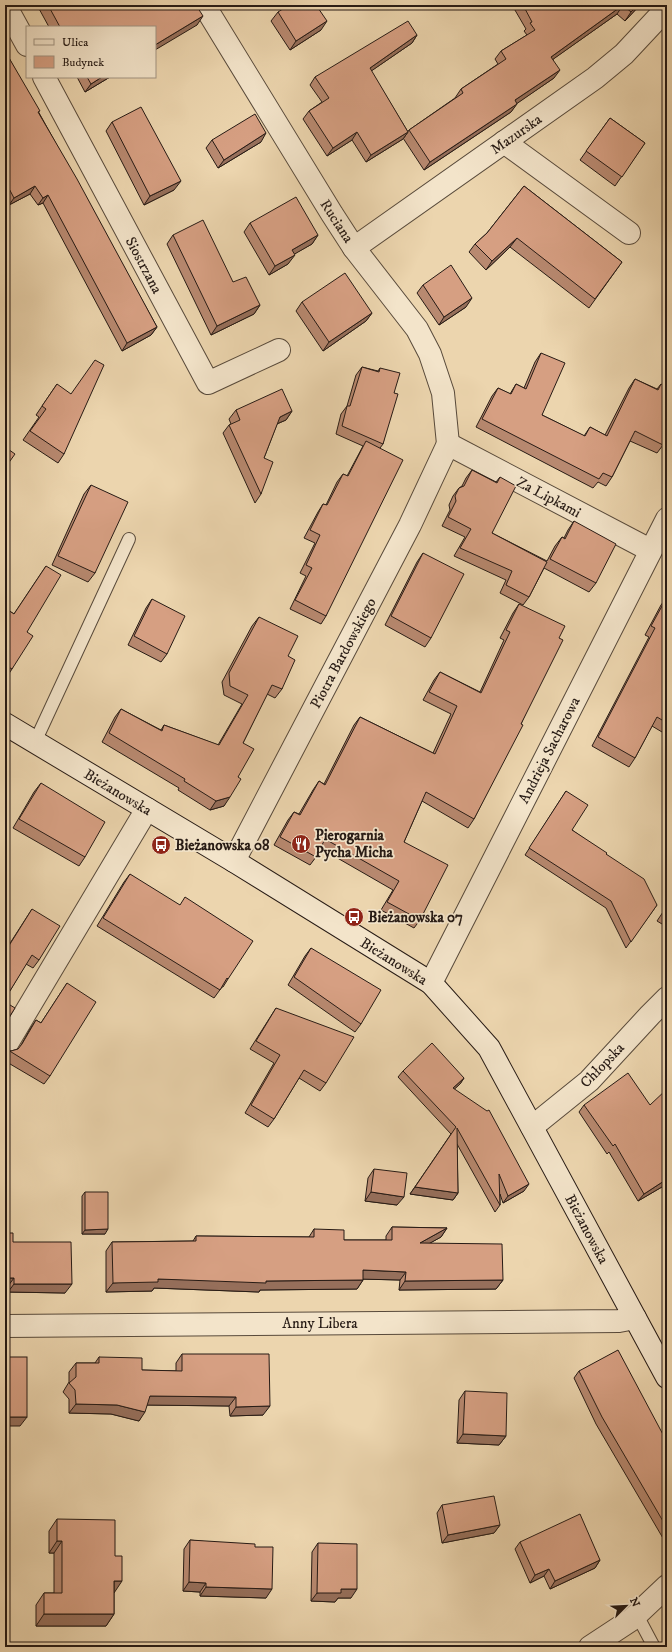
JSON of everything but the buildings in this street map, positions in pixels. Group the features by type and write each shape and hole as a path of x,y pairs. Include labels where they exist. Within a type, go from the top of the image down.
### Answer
{"street":[{"path":"5,5 26,43"},
{"name":"Ruciana","path":"204,5 354,248 417,329 430,354 443,392 448,444"},
{"name":"Mazurska","path":"354,248 595,78 618,59 667,8"},
{"name":"Siostrzana","path":"45,78 208,383 279,350"},
{"path":"504,142 628,233"},
{"name":"Za Lipkami","path":"448,444 650,550"},
{"name":"Piotra Bardowskiego","path":"234,861 410,525 448,444"},
{"name":"Andrieja Sacharowa","path":"431,983 667,518"},
{"name":"Bieżanowska","path":"5,724 234,861 431,983 489,1048 667,1377"},
{"path":"5,1047 147,809"},
{"name":"Chłopska","path":"532,1127 589,1081 650,1014 667,998"},
{"name":"Anny Libera","path":"5,1326 619,1321 635,1318"},
{"path":"590,1647 637,1615 667,1586"}],"lane":[{"path":"35,742 129,540"},
{"path":"637,1615 654,1647"}],"place":[{"name":"Pierogarnia Pycha Micha","path":"301,844"},
{"name":"Bieżanowska 08","path":"161,845"},
{"name":"Bieżanowska 07","path":"354,917"}]}
